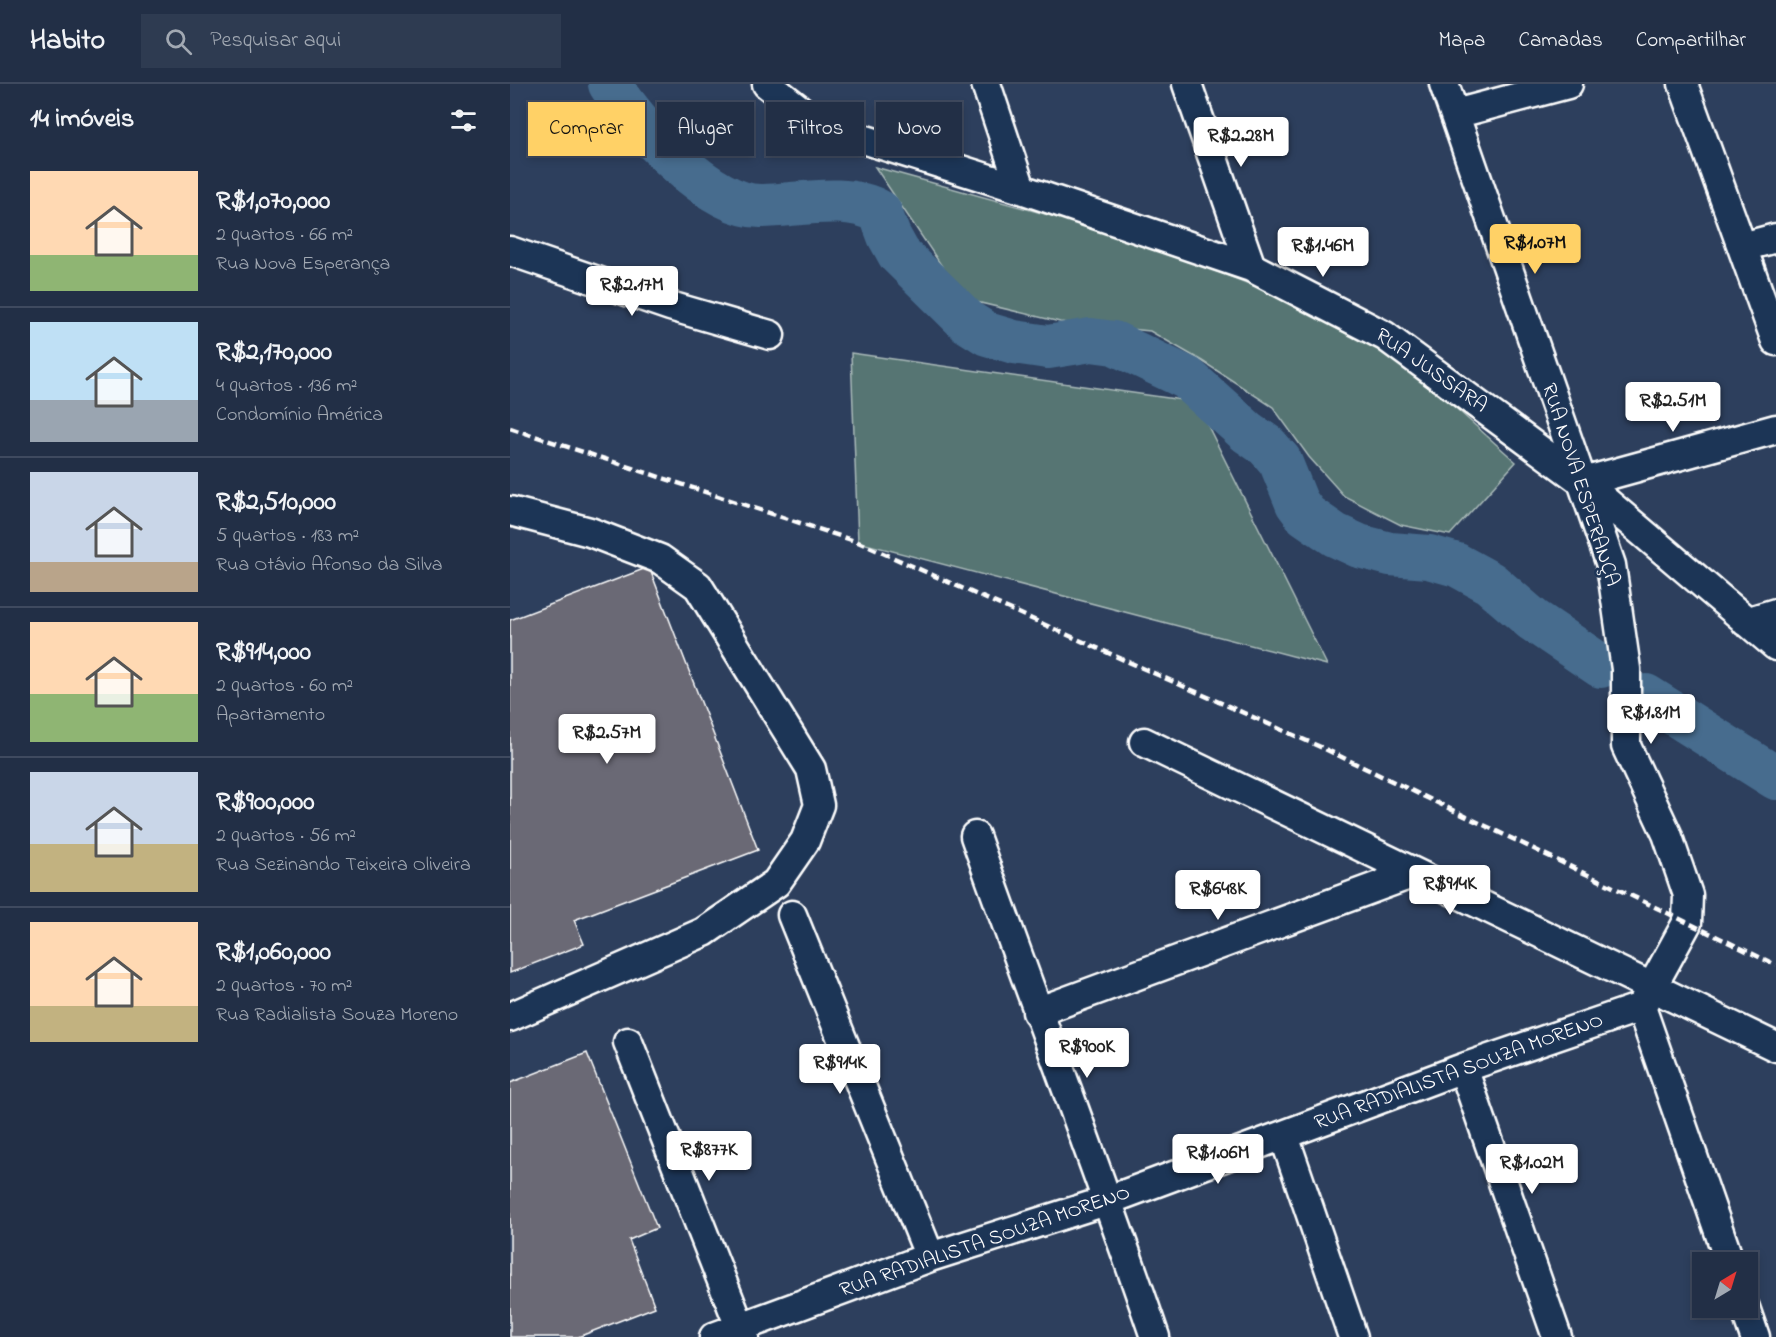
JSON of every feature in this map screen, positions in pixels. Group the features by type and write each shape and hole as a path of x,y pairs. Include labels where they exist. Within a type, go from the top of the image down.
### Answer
{"street":[{"name":"RUA JUSSARA","path":"767,84 804,113 844,133 1021,189 1251,267 1385,336 1582,482 1776,646"},
{"path":"986,84 1021,189"},
{"path":"1187,84 1251,267"},
{"name":"RUA NOVA ESPERANÇA","path":"1444,84 1611,565 1626,669 1626,746 1667,834 1688,895 1688,923 1647,998"},
{"path":"1455,114 1568,84"},
{"path":"1683,84 1776,341"},
{"path":"1742,247 1776,238"},
{"path":"510,251 670,306 770,335"},
{"path":"1582,482 1776,429"},
{"path":"510,511 590,532 660,559 698,586 811,769 819,805 805,841 776,883 740,908 704,932 510,1017"},
{"path":"1746,622 1776,613"},
{"path":"1144,742 1414,873 1647,998 1776,1047"},
{"path":"975,836 1037,1012 1109,1200 1155,1337"},
{"path":"1037,1012 1414,873"},
{"path":"792,915 930,1257"},
{"path":"1647,998 1727,1252"},
{"name":"RUA RADIALISTA SOUZA MORENO","path":"714,1337 743,1332 930,1257 1109,1200 1647,998"},
{"path":"628,1042 743,1332"},
{"path":"1463,1068 1557,1337"},
{"path":"1284,1136 1353,1337"},
{"path":"1748,1318 1755,1337"}],"green space":[{"path":"875,167 1128,237 1270,292 1401,359 1516,462 1450,535 1401,525 1344,496 1309,457 1273,407 1202,361 1150,331 1060,322 964,299"},
{"path":"851,353 1196,402 1327,665 858,542"}],"building":[{"path":"649,567 758,850 574,920 584,944 510,973 510,620"},
{"path":"587,1053 657,1228 629,1240 655,1307 578,1337 510,1337 510,1083"}],"waterway":[{"path":"610,84 637,120 676,161 721,194 743,203 763,206 838,201 867,206 880,212 899,254 968,322 987,334 1014,342 1048,347 1091,340 1114,343 1187,378 1247,432 1267,446 1280,461 1297,503 1306,515 1335,535 1359,546 1390,554 1429,557 1457,565 1490,583 1533,620 1601,666"},
{"path":"1646,696 1776,778"}],"railway":[{"path":"510,428 858,542 1325,749 1776,965"}]}
